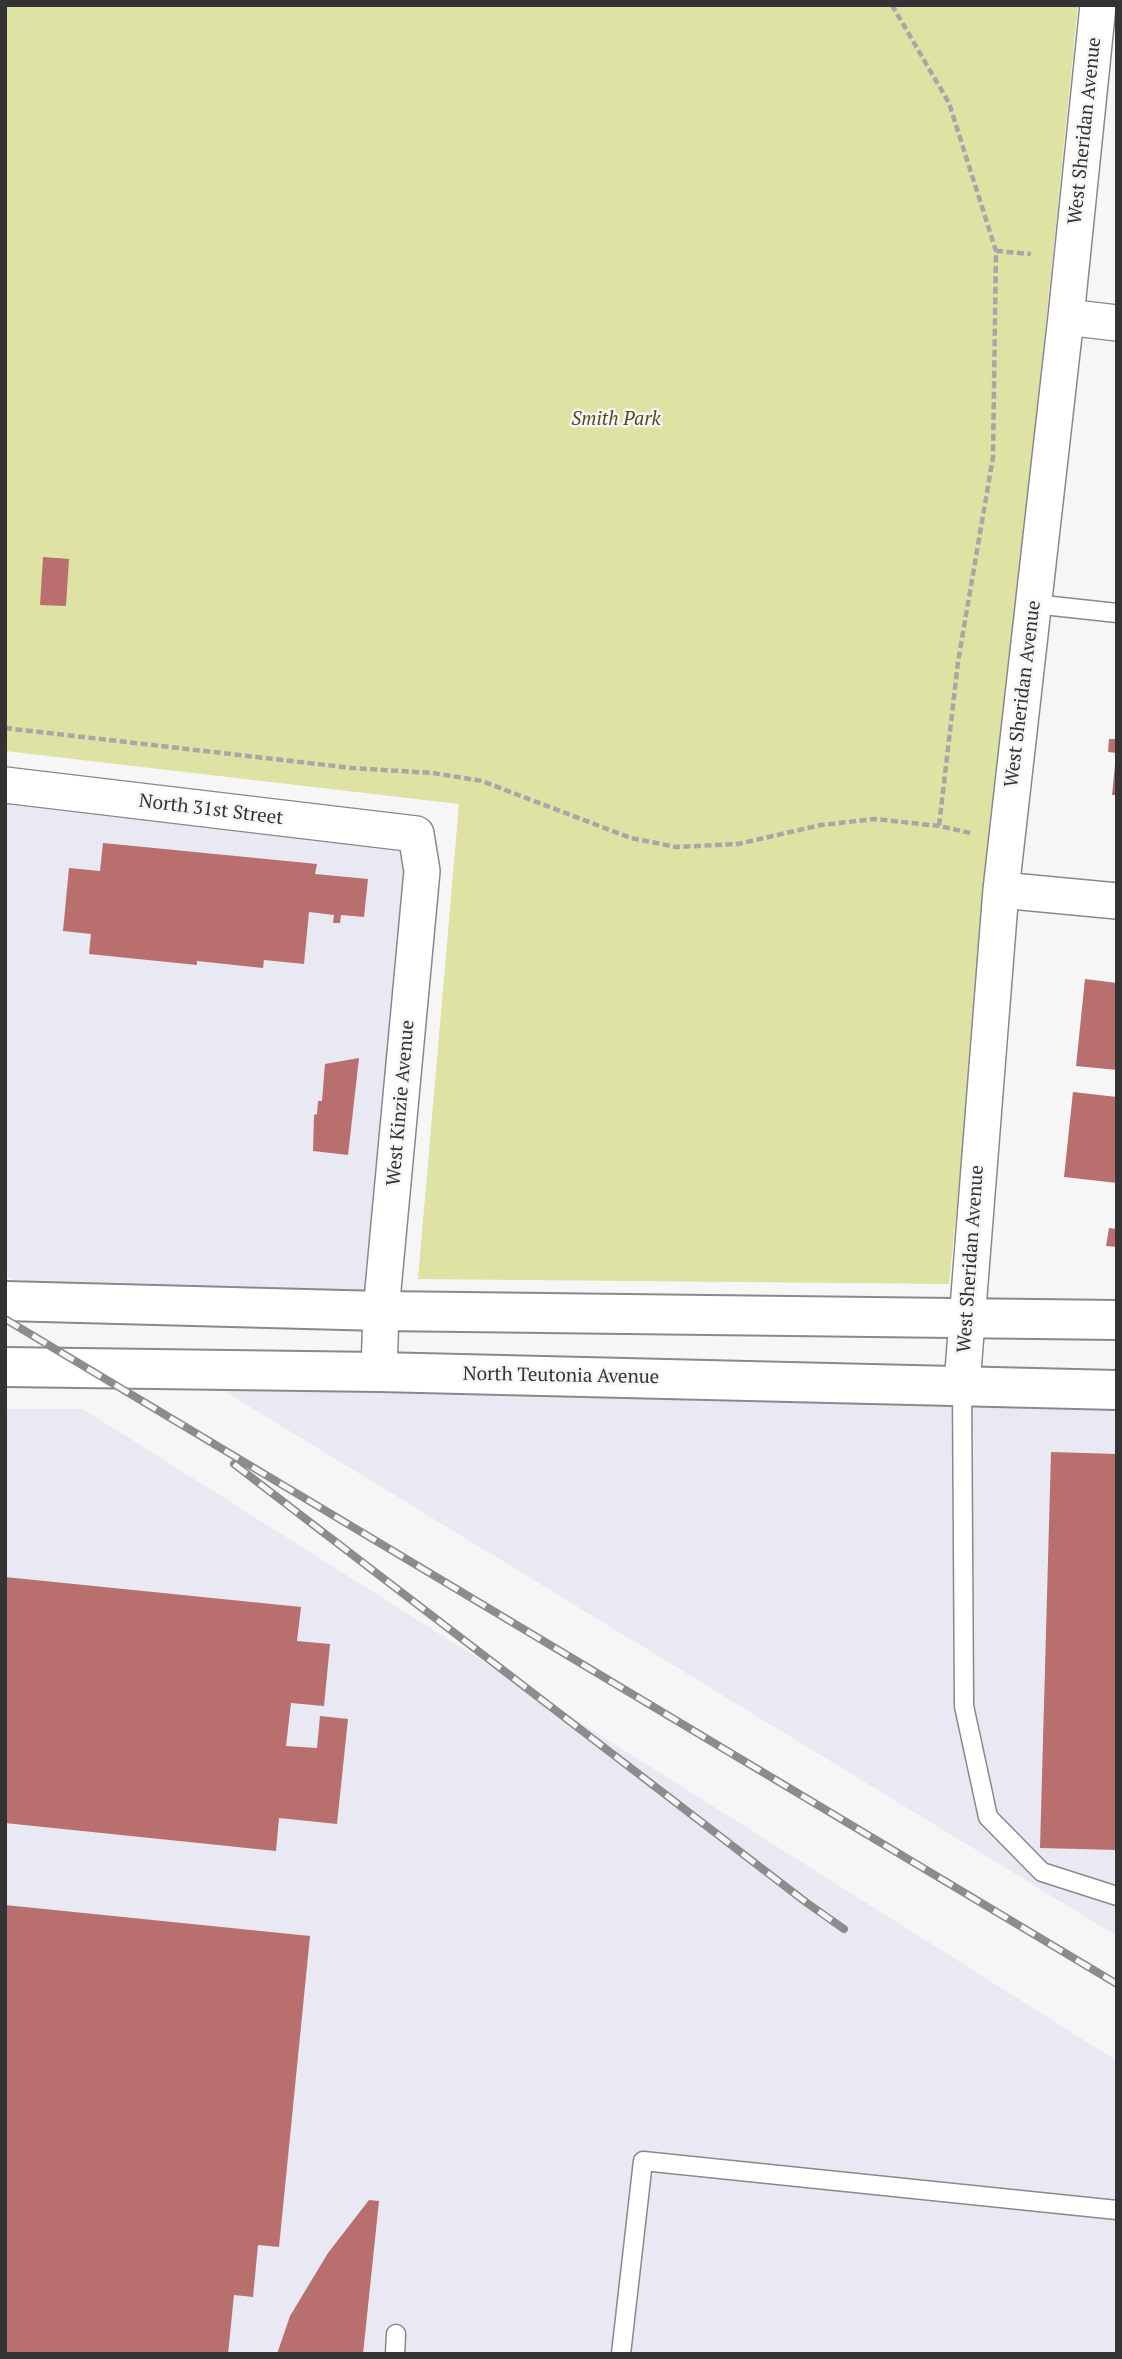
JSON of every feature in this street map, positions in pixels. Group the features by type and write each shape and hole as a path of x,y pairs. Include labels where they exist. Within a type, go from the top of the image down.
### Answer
{"main road":[{"path":"5,1301 381,1311 1117,1320"},
{"name":"North Teutonia Avenue","path":"5,1367 962,1384 1117,1390"}],"street":[{"name":"West Sheridan Avenue","path":"962,1384 1001,890 1066,317 1103,22"},
{"path":"1066,317 1117,323"},
{"name":"North 31st Street","path":"5,785 416,834"},
{"name":"West Kinzie Avenue","path":"379,1372 381,1311 422,871 416,834"},
{"path":"1001,890 1117,901"}],"lane":[{"path":"1034,604 1117,613"},
{"path":"962,1384 964,1706 988,1817 1042,1872 1117,1896"},
{"path":"621,2354 643,2161 1117,2210"},
{"path":"395,2354 396,2334"}],"path":[{"path":"892,5 949,103 996,251 993,457 958,662 939,826"},
{"path":"996,251 1031,254"},
{"path":"5,728 352,768 445,775 482,782 631,838 676,847 738,844 821,825 875,819 939,826 972,833"}],"shaded area":[{"path":"5,785 416,834 381,1311 51,1302 5,1275"},
{"path":"188,1369 1117,1390 1117,1936"},
{"path":"5,1409 83,1409 1117,2061 1117,2354 5,2354"}],"green space":[{"name":"Smith Park","path":"5,5 1078,5 949,1284 418,1279 459,804 5,751"}],"building":[{"path":"43,557 69,559 66,606 40,605"},
{"path":"1109,739 1117,739 1117,753 1108,752"},
{"path":"1115,765 1117,795 1112,795"},
{"path":"103,843 317,864 315,874 368,879 364,917 341,915 340,923 333,923 334,915 309,912 304,964 264,960 263,968 197,961 197,965 89,954 91,934 63,931 69,868 100,871"},
{"path":"1085,979 1117,983 1117,1070 1076,1066"},
{"path":"359,1058 348,1155 313,1151 314,1115 317,1114 318,1101 322,1101 325,1064"},
{"path":"1073,1092 1117,1097 1117,1183 1064,1177"},
{"path":"1109,1228 1117,1229 1117,1247 1106,1246"},
{"path":"1051,1452 1117,1454 1117,1850 1040,1848"},
{"path":"5,1577 301,1607 297,1641 330,1644 324,1706 291,1703 286,1746 317,1748 320,1716 348,1719 337,1824 279,1818 276,1851 5,1823"},
{"path":"5,1905 310,1936 279,2247 258,2245 253,2297 234,2295 228,2354 5,2354"},
{"path":"369,2200 379,2201 363,2354 277,2354 290,2316 328,2253"}],"railway":[{"path":"5,1319 1117,1984"},
{"path":"234,1464 844,1929"}]}
